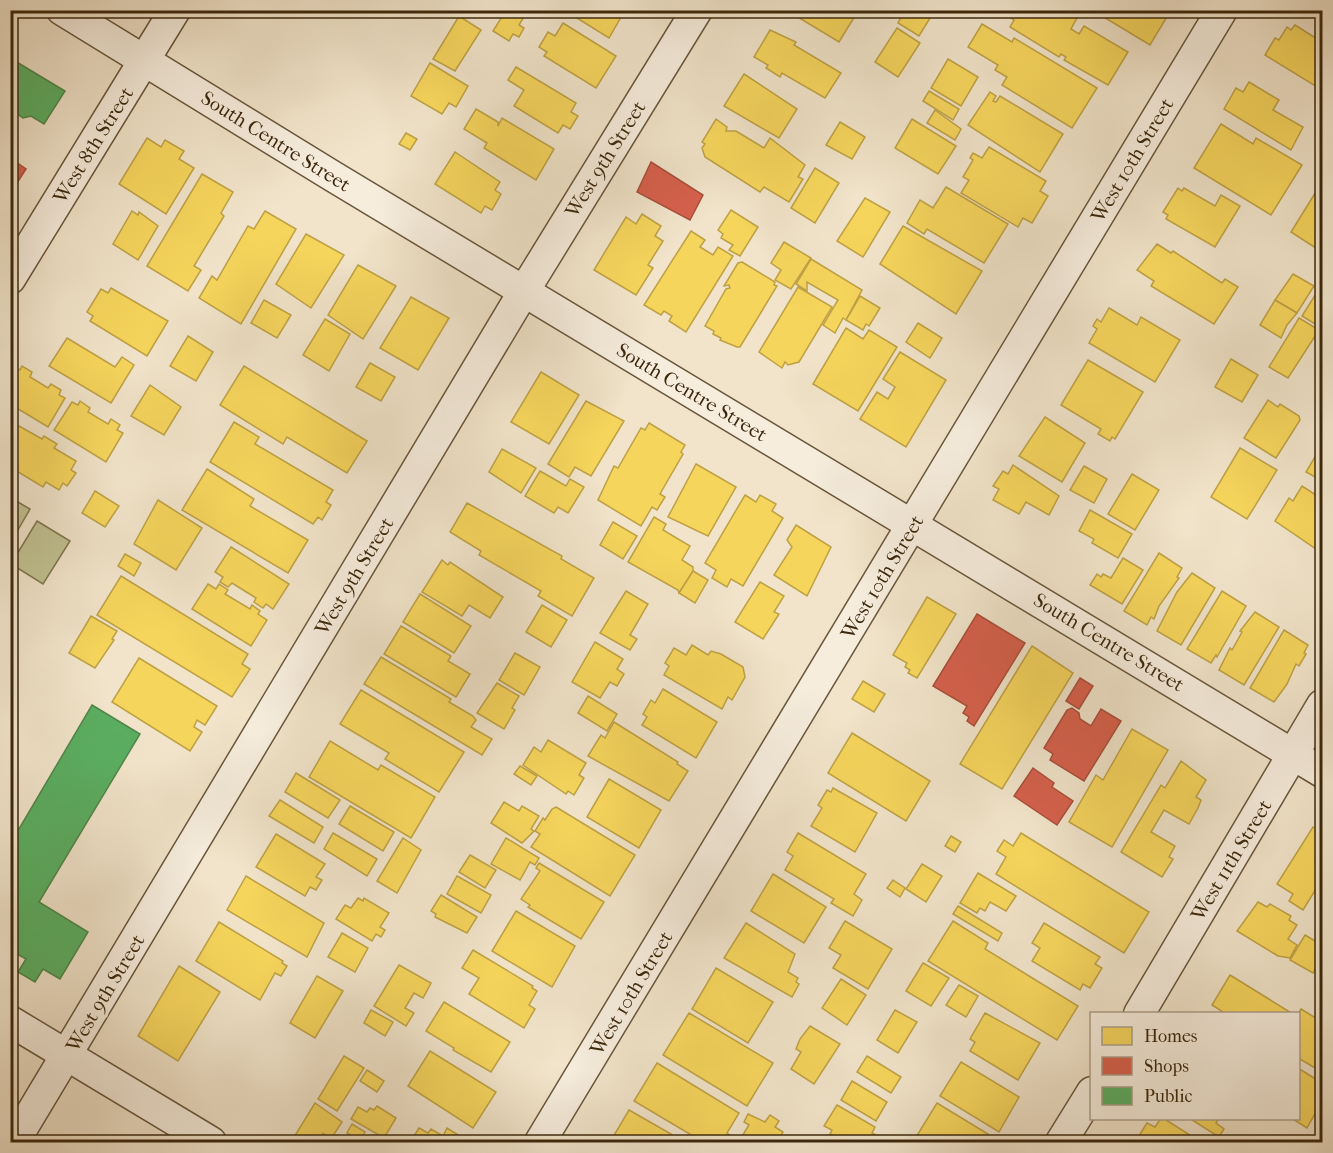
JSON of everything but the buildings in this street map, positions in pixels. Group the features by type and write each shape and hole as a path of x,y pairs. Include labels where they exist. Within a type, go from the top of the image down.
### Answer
{"street":[{"name":"South Centre Street","path":"63,10 524,291 1323,771"},
{"name":"West 8th Street","path":"10,279 176,10"},
{"name":"West 9th Street","path":"14,1143 524,291 696,10"},
{"name":"West 10th Street","path":"540,1143 1222,10"},
{"name":"West 11th Street","path":"1140,1012 1323,705"},
{"path":"10,1021 212,1143"},
{"path":"1061,1143 1090,1095"}],"green space":[{"path":"11,498 30,509 11,542"},
{"path":"37,521 70,541 43,584 11,564"}]}
